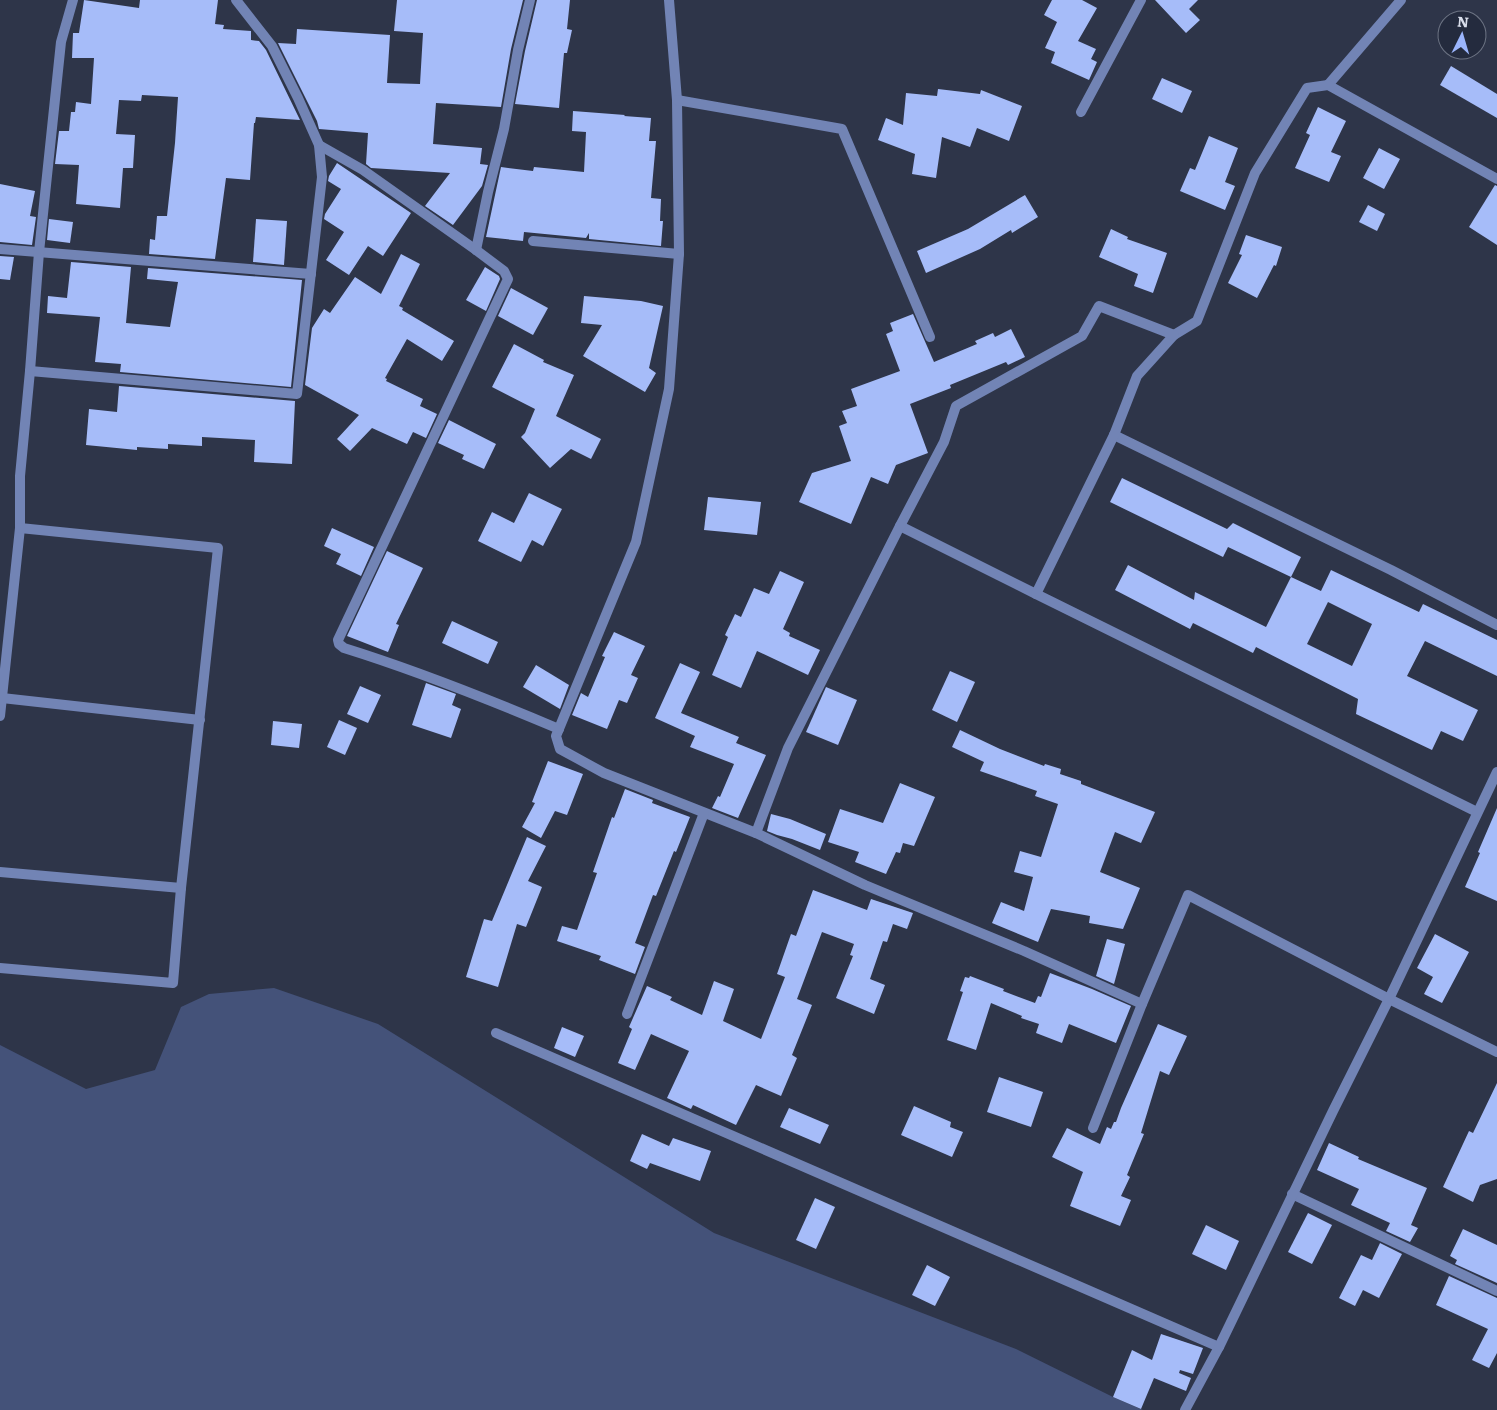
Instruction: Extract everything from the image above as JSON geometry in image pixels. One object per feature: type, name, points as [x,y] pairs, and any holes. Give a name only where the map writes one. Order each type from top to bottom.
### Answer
[{"type":"street","points":[[0,716],[20,528],[20,476],[39,252],[61,42],[73,0]]},
{"type":"street","points":[[30,371],[297,394],[322,177],[320,145],[272,46],[236,0]]},
{"type":"street","points":[[476,250],[504,129],[518,50],[530,0]]},
{"type":"street","points":[[669,0],[677,100],[679,254],[670,389],[636,542],[556,736],[560,750],[604,773],[756,833],[865,885],[1142,1004]]},
{"type":"street","points":[[1081,112],[1141,0]]},
{"type":"street","points":[[1328,85],[1401,0]]},
{"type":"street","points":[[1036,594],[1114,435],[1137,376],[1174,335],[1197,321],[1256,173],[1307,88],[1328,85],[1497,179]]},
{"type":"street","points":[[677,100],[842,129],[930,337]]},
{"type":"street","points":[[320,145],[363,170],[476,250],[504,271],[508,279],[338,640],[339,644],[344,648],[470,691],[559,729]]},
{"type":"street","points":[[533,241],[679,254]]},
{"type":"street","points":[[0,249],[311,274]]},
{"type":"street","points":[[756,833],[788,748],[944,442],[956,406],[1082,336],[1099,306],[1174,335]]},
{"type":"street","points":[[1114,435],[1391,570],[1497,625]]},
{"type":"street","points":[[900,526],[1477,812]]},
{"type":"street","points":[[0,968],[173,983],[181,888],[218,548],[20,528]]},
{"type":"street","points":[[2,698],[200,720]]},
{"type":"street","points":[[1185,1410],[1219,1347],[1292,1194],[1389,999],[1497,772]]},
{"type":"street","points":[[627,1014],[704,813]]},
{"type":"street","points":[[0,872],[181,888]]},
{"type":"street","points":[[1093,1128],[1188,895],[1389,999],[1497,1052]]},
{"type":"street","points":[[496,1033],[1219,1347]]},
{"type":"street","points":[[1292,1194],[1497,1291]]},
{"type":"shaded area","points":[[274,988],[378,1024],[714,1233],[1016,1349],[1143,1410],[0,1410],[0,1045],[86,1089],[155,1070],[181,1007],[209,994]]},
{"type":"building","points":[[84,0],[139,8],[140,0],[218,0],[215,24],[224,25],[223,29],[251,31],[251,40],[259,41],[266,50],[300,120],[256,117],[250,180],[226,178],[215,259],[149,254],[150,239],[155,240],[157,216],[167,216],[178,97],[142,95],[141,101],[119,100],[116,134],[135,135],[133,168],[123,168],[120,208],[76,204],[79,165],[55,164],[59,131],[69,131],[71,112],[75,112],[76,102],[91,104],[94,58],[72,58],[73,33],[79,33]]},
{"type":"building","points":[[397,0],[523,0],[511,49],[501,107],[436,103],[433,144],[482,148],[480,164],[488,165],[482,186],[453,225],[425,206],[450,173],[371,168],[366,164],[368,133],[319,129],[317,121],[278,43],[296,44],[297,29],[390,35],[387,83],[420,84],[423,33],[394,31]]},
{"type":"building","points":[[537,0],[570,0],[567,29],[572,30],[567,53],[564,53],[559,108],[515,104]]},
{"type":"building","points":[[1052,0],[1082,0],[1097,8],[1078,41],[1096,49],[1091,59],[1097,62],[1089,80],[1051,63],[1055,52],[1045,48],[1057,22],[1044,15]]},
{"type":"building","points":[[1155,0],[1198,0],[1189,9],[1200,20],[1186,33]]},
{"type":"building","points":[[1451,66],[1497,94],[1497,118],[1440,85]]},
{"type":"building","points":[[1162,78],[1192,91],[1182,113],[1152,99]]},
{"type":"building","points":[[938,89],[980,94],[981,90],[1022,106],[1009,141],[977,128],[970,147],[942,137],[936,178],[912,174],[915,154],[878,140],[886,118],[903,125],[906,93],[937,96]]},
{"type":"building","points":[[1318,107],[1346,121],[1331,152],[1341,156],[1329,182],[1295,168],[1310,135],[1306,133]]},
{"type":"building","points":[[573,111],[651,118],[649,141],[656,141],[651,198],[661,199],[660,221],[663,221],[661,246],[589,239],[589,233],[586,238],[524,232],[523,241],[486,237],[501,167],[533,171],[534,167],[584,172],[586,132],[572,131]]},
{"type":"building","points":[[1209,136],[1238,148],[1225,182],[1235,186],[1225,210],[1180,191],[1190,168],[1195,170]]},
{"type":"building","points":[[1379,148],[1400,159],[1384,189],[1363,178]]},
{"type":"building","points":[[337,163],[411,213],[383,256],[368,246],[349,275],[326,260],[344,232],[324,219],[325,214],[341,189],[328,181]]},
{"type":"building","points":[[0,184],[35,191],[30,216],[36,217],[32,245],[0,242]]},
{"type":"building","points":[[1495,185],[1497,186],[1497,245],[1469,227]]},
{"type":"building","points":[[1025,195],[1038,217],[1012,233],[1011,230],[980,249],[926,273],[917,251],[968,229]]},
{"type":"building","points":[[1368,205],[1385,214],[1377,231],[1359,222]]},
{"type":"building","points":[[49,219],[73,222],[70,243],[47,240]]},
{"type":"building","points":[[256,219],[287,221],[284,265],[253,262]]},
{"type":"building","points":[[1111,229],[1128,237],[1127,239],[1167,253],[1153,293],[1134,286],[1138,274],[1099,257]]},
{"type":"building","points":[[1246,235],[1282,247],[1276,266],[1274,265],[1257,298],[1228,283],[1242,255],[1239,254]]},
{"type":"building","points":[[401,254],[420,264],[399,306],[403,308],[402,310],[454,341],[442,361],[407,339],[385,378],[387,379],[386,381],[423,399],[420,406],[437,414],[426,438],[413,432],[407,444],[372,428],[350,451],[337,439],[359,415],[305,385],[312,328],[324,309],[330,313],[355,277],[381,294]]},
{"type":"building","points":[[0,256],[14,257],[10,280],[0,279]]},
{"type":"building","points":[[71,262],[131,267],[126,323],[170,327],[178,282],[147,279],[148,268],[302,280],[291,387],[120,372],[121,364],[95,362],[100,317],[47,313],[48,296],[67,298]]},
{"type":"building","points":[[485,267],[499,276],[500,279],[486,311],[466,300]]},
{"type":"building","points":[[511,288],[548,308],[533,335],[498,316]]},
{"type":"building","points":[[584,296],[641,301],[663,306],[649,368],[656,373],[645,392],[583,356],[602,325],[581,323]]},
{"type":"building","points":[[913,314],[934,362],[977,344],[975,341],[993,333],[995,337],[1011,329],[1025,357],[1008,365],[1006,362],[950,385],[951,388],[910,404],[928,453],[896,465],[888,484],[871,477],[851,524],[799,502],[812,473],[851,461],[839,426],[847,423],[842,411],[857,406],[851,389],[900,371],[886,334],[893,331],[890,323]]},
{"type":"building","points":[[514,344],[544,360],[543,362],[574,375],[556,416],[601,439],[591,459],[571,449],[550,468],[521,437],[525,433],[535,409],[492,387]]},
{"type":"building","points":[[119,386],[295,401],[292,464],[254,462],[255,440],[202,437],[202,446],[168,444],[168,449],[137,447],[137,450],[86,445],[89,409],[117,412]]},
{"type":"building","points":[[449,420],[496,444],[484,469],[462,459],[464,455],[438,443]]},
{"type":"building","points":[[1122,478],[1227,529],[1233,523],[1301,557],[1291,577],[1228,547],[1223,557],[1110,502]]},
{"type":"building","points":[[529,493],[562,509],[543,546],[532,540],[521,562],[478,541],[492,512],[514,523]]},
{"type":"building","points":[[708,497],[761,502],[757,535],[704,530]]},
{"type":"building","points":[[332,528],[374,547],[361,576],[336,564],[341,554],[324,546]]},
{"type":"building","points":[[387,551],[423,568],[396,624],[399,625],[388,652],[347,636]]},
{"type":"building","points":[[1128,565],[1194,600],[1195,592],[1266,627],[1291,577],[1321,591],[1331,570],[1419,612],[1423,604],[1497,640],[1497,676],[1425,641],[1407,676],[1478,710],[1463,741],[1441,731],[1432,750],[1356,714],[1358,699],[1256,647],[1253,653],[1193,623],[1190,629],[1115,590]],"holes":[[[1328,602],[1372,624],[1352,666],[1307,644]]]},
{"type":"building","points":[[780,571],[804,582],[783,629],[790,633],[789,636],[820,650],[808,675],[757,651],[741,688],[712,675],[728,637],[725,635],[735,614],[741,617],[754,588],[769,594]]},
{"type":"building","points":[[452,621],[498,642],[488,664],[442,643]]},
{"type":"building","points":[[614,632],[645,646],[631,675],[638,678],[627,703],[619,700],[607,729],[572,715],[581,693],[588,697],[605,657],[602,656]]},
{"type":"building","points":[[680,663],[700,672],[681,713],[739,737],[736,743],[766,755],[738,818],[712,808],[718,796],[720,797],[734,764],[690,747],[695,736],[655,718]]},
{"type":"building","points":[[536,665],[569,685],[560,709],[523,687]]},
{"type":"building","points":[[950,671],[975,682],[957,722],[932,710]]},
{"type":"building","points":[[426,683],[456,694],[452,705],[461,709],[451,738],[412,725]]},
{"type":"building","points":[[360,686],[381,695],[368,723],[347,714]]},
{"type":"building","points":[[826,687],[857,700],[838,745],[806,732]]},
{"type":"building","points":[[339,720],[357,728],[345,755],[327,747]]},
{"type":"building","points":[[273,721],[302,724],[299,748],[271,745]]},
{"type":"building","points":[[960,730],[1000,749],[1044,766],[1045,764],[1061,769],[1060,774],[1081,781],[1081,784],[1155,812],[1141,843],[1115,832],[1100,872],[1140,888],[1123,929],[1089,923],[1090,916],[1051,909],[1038,942],[992,923],[1001,902],[1024,911],[1033,877],[1014,872],[1020,851],[1041,857],[1058,804],[1035,796],[1037,791],[980,771],[984,762],[952,747]]},
{"type":"building","points":[[548,761],[583,774],[567,815],[555,811],[541,838],[522,827],[535,803],[532,802]]},
{"type":"building","points":[[900,783],[935,797],[914,846],[903,843],[900,853],[896,852],[886,874],[855,862],[859,852],[828,842],[840,809],[883,823]]},
{"type":"building","points":[[625,789],[653,800],[652,803],[690,817],[656,896],[653,895],[635,943],[645,947],[635,974],[599,960],[601,956],[557,941],[562,926],[577,930],[597,873],[593,872],[612,817],[614,818]]},
{"type":"building","points":[[1497,808],[1497,901],[1465,887]]},
{"type":"building","points":[[771,814],[790,819],[826,834],[820,850],[767,831]]},
{"type":"building","points":[[527,837],[546,846],[528,881],[542,887],[526,927],[517,924],[498,987],[466,977],[484,919],[492,921]]},
{"type":"building","points":[[813,890],[867,910],[871,899],[913,913],[907,929],[893,924],[887,942],[883,941],[870,979],[885,985],[874,1014],[836,998],[853,956],[850,955],[854,944],[822,932],[797,999],[812,1005],[792,1055],[797,1058],[781,1096],[756,1085],[736,1125],[693,1105],[691,1109],[667,1098],[689,1051],[651,1034],[635,1070],[618,1063],[632,1029],[629,1027],[647,986],[672,997],[670,1000],[702,1015],[714,981],[734,989],[723,1021],[761,1039],[785,977],[777,974],[791,934],[796,936]]},
{"type":"building","points":[[1435,934],[1469,952],[1442,1003],[1424,994],[1433,977],[1417,968]]},
{"type":"building","points":[[1107,939],[1125,944],[1114,984],[1096,976]]},
{"type":"building","points":[[1050,973],[1131,1006],[1116,1043],[1069,1024],[1062,1043],[1036,1033],[1039,1024],[1021,1018],[1022,1016],[991,1003],[976,1050],[947,1040],[963,992],[960,991],[965,977],[969,978],[970,976],[1035,1003],[1038,996],[1041,997]]},
{"type":"building","points":[[1158,1024],[1187,1036],[1169,1075],[1160,1071],[1141,1133],[1144,1134],[1127,1175],[1130,1177],[1121,1196],[1131,1200],[1120,1226],[1070,1206],[1083,1172],[1052,1157],[1067,1128],[1100,1144],[1107,1127],[1111,1129],[1114,1122],[1116,1122]]},
{"type":"building","points":[[562,1027],[584,1036],[575,1057],[554,1048]]},
{"type":"building","points":[[999,1077],[1043,1092],[1031,1127],[987,1112]]},
{"type":"building","points":[[1497,1083],[1497,1179],[1480,1185],[1473,1202],[1443,1187],[1469,1131],[1473,1133]]},
{"type":"building","points":[[914,1106],[951,1122],[950,1127],[963,1132],[952,1157],[901,1135]]},
{"type":"building","points":[[789,1108],[829,1125],[820,1144],[780,1127]]},
{"type":"building","points":[[642,1134],[669,1146],[673,1138],[711,1151],[700,1181],[650,1163],[647,1169],[630,1161]]},
{"type":"building","points":[[1329,1143],[1359,1157],[1358,1159],[1427,1188],[1411,1225],[1418,1228],[1410,1242],[1386,1231],[1390,1223],[1351,1205],[1359,1189],[1317,1170]]},
{"type":"building","points":[[815,1198],[835,1207],[816,1249],[796,1240]]},
{"type":"building","points":[[1308,1213],[1332,1225],[1312,1264],[1288,1252]]},
{"type":"building","points":[[1206,1225],[1239,1241],[1226,1270],[1192,1254]]},
{"type":"building","points":[[1463,1229],[1497,1245],[1497,1283],[1455,1264],[1457,1260],[1450,1256]]},
{"type":"building","points":[[1380,1243],[1402,1254],[1379,1298],[1363,1290],[1355,1306],[1339,1298],[1361,1255],[1372,1260]]},
{"type":"building","points":[[927,1265],[950,1277],[935,1306],[912,1295]]},
{"type":"building","points":[[1449,1276],[1497,1298],[1497,1353],[1489,1368],[1472,1360],[1488,1329],[1436,1305]]},
{"type":"building","points":[[1161,1334],[1203,1348],[1193,1374],[1180,1370],[1179,1373],[1191,1378],[1186,1391],[1154,1378],[1141,1409],[1113,1397],[1132,1350],[1152,1360]]}]
